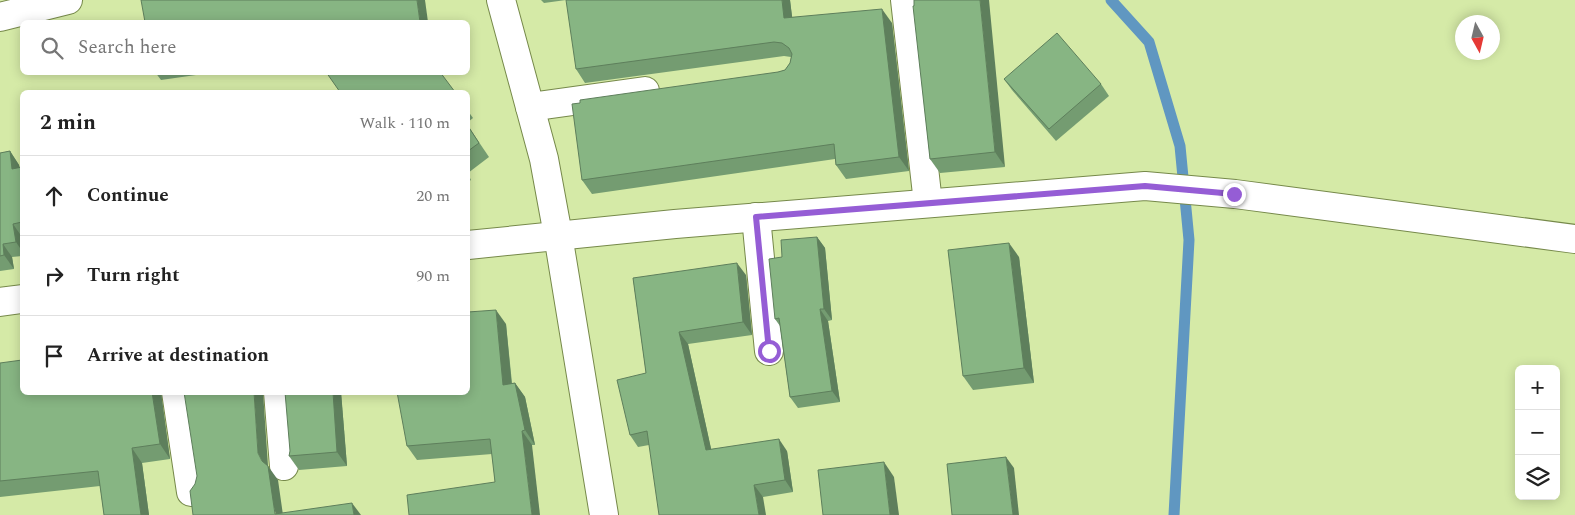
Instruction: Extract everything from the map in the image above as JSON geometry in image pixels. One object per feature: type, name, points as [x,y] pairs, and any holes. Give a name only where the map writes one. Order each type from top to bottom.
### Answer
[{"type":"street","points":[[0,17],[68,0]]},
{"type":"street","points":[[501,0],[544,159],[604,515]]},
{"type":"street","points":[[905,0],[928,203]]},
{"type":"street","points":[[530,107],[668,88]]},
{"type":"street","points":[[470,245],[756,217],[1145,186],[1234,194],[1575,239]]},
{"type":"street","points":[[756,217],[769,351]]},
{"type":"street","points":[[0,302],[20,299]]},
{"type":"street","points":[[176,395],[191,492]]},
{"type":"street","points":[[278,395],[284,466]]},
{"type":"building","points":[[141,0],[417,0],[420,20],[145,20]]},
{"type":"building","points":[[566,0],[782,0],[784,18],[882,9],[899,157],[836,165],[834,144],[582,180],[572,104],[580,103],[580,100],[778,72],[785,70],[790,63],[792,54],[789,48],[782,43],[774,42],[576,69]]},
{"type":"building","points":[[914,0],[980,0],[995,152],[930,159],[913,6]]},
{"type":"building","points":[[1057,33],[1101,84],[1049,129],[1004,79]]},
{"type":"building","points":[[328,75],[442,75],[454,90],[339,90]]},
{"type":"building","points":[[470,129],[479,143],[470,150]]},
{"type":"building","points":[[10,151],[12,169],[20,167],[20,222],[13,224],[16,242],[3,244],[4,255],[0,256],[0,153]]},
{"type":"building","points":[[817,237],[824,309],[820,309],[832,391],[790,397],[779,318],[775,319],[769,259],[782,257],[781,240]]},
{"type":"building","points":[[1009,243],[1024,368],[963,376],[948,250]]},
{"type":"building","points":[[737,263],[743,322],[679,332],[706,450],[779,439],[785,480],[754,485],[759,515],[659,515],[647,431],[630,435],[617,380],[646,373],[633,278]]},
{"type":"building","points":[[496,310],[503,385],[515,383],[525,430],[522,431],[532,515],[409,515],[407,495],[495,482],[490,439],[407,446],[398,395],[470,395],[470,312]]},
{"type":"building","points":[[20,360],[20,395],[152,395],[160,444],[132,448],[141,515],[104,515],[98,471],[0,481],[0,363]]},
{"type":"building","points":[[184,395],[254,395],[258,453],[262,461],[268,466],[275,514],[352,503],[354,515],[193,515],[190,491],[195,484],[197,476]]},
{"type":"building","points":[[285,395],[333,395],[337,452],[289,456]]},
{"type":"building","points":[[1006,457],[1013,515],[952,515],[947,464]]},
{"type":"building","points":[[884,462],[890,515],[823,515],[818,470]]},
{"type":"waterway","points":[[1111,0],[1149,42],[1180,146],[1189,240],[1174,515]]},
{"type":"route","points":[[769,351],[756,217],[1145,186],[1234,194]]}]
